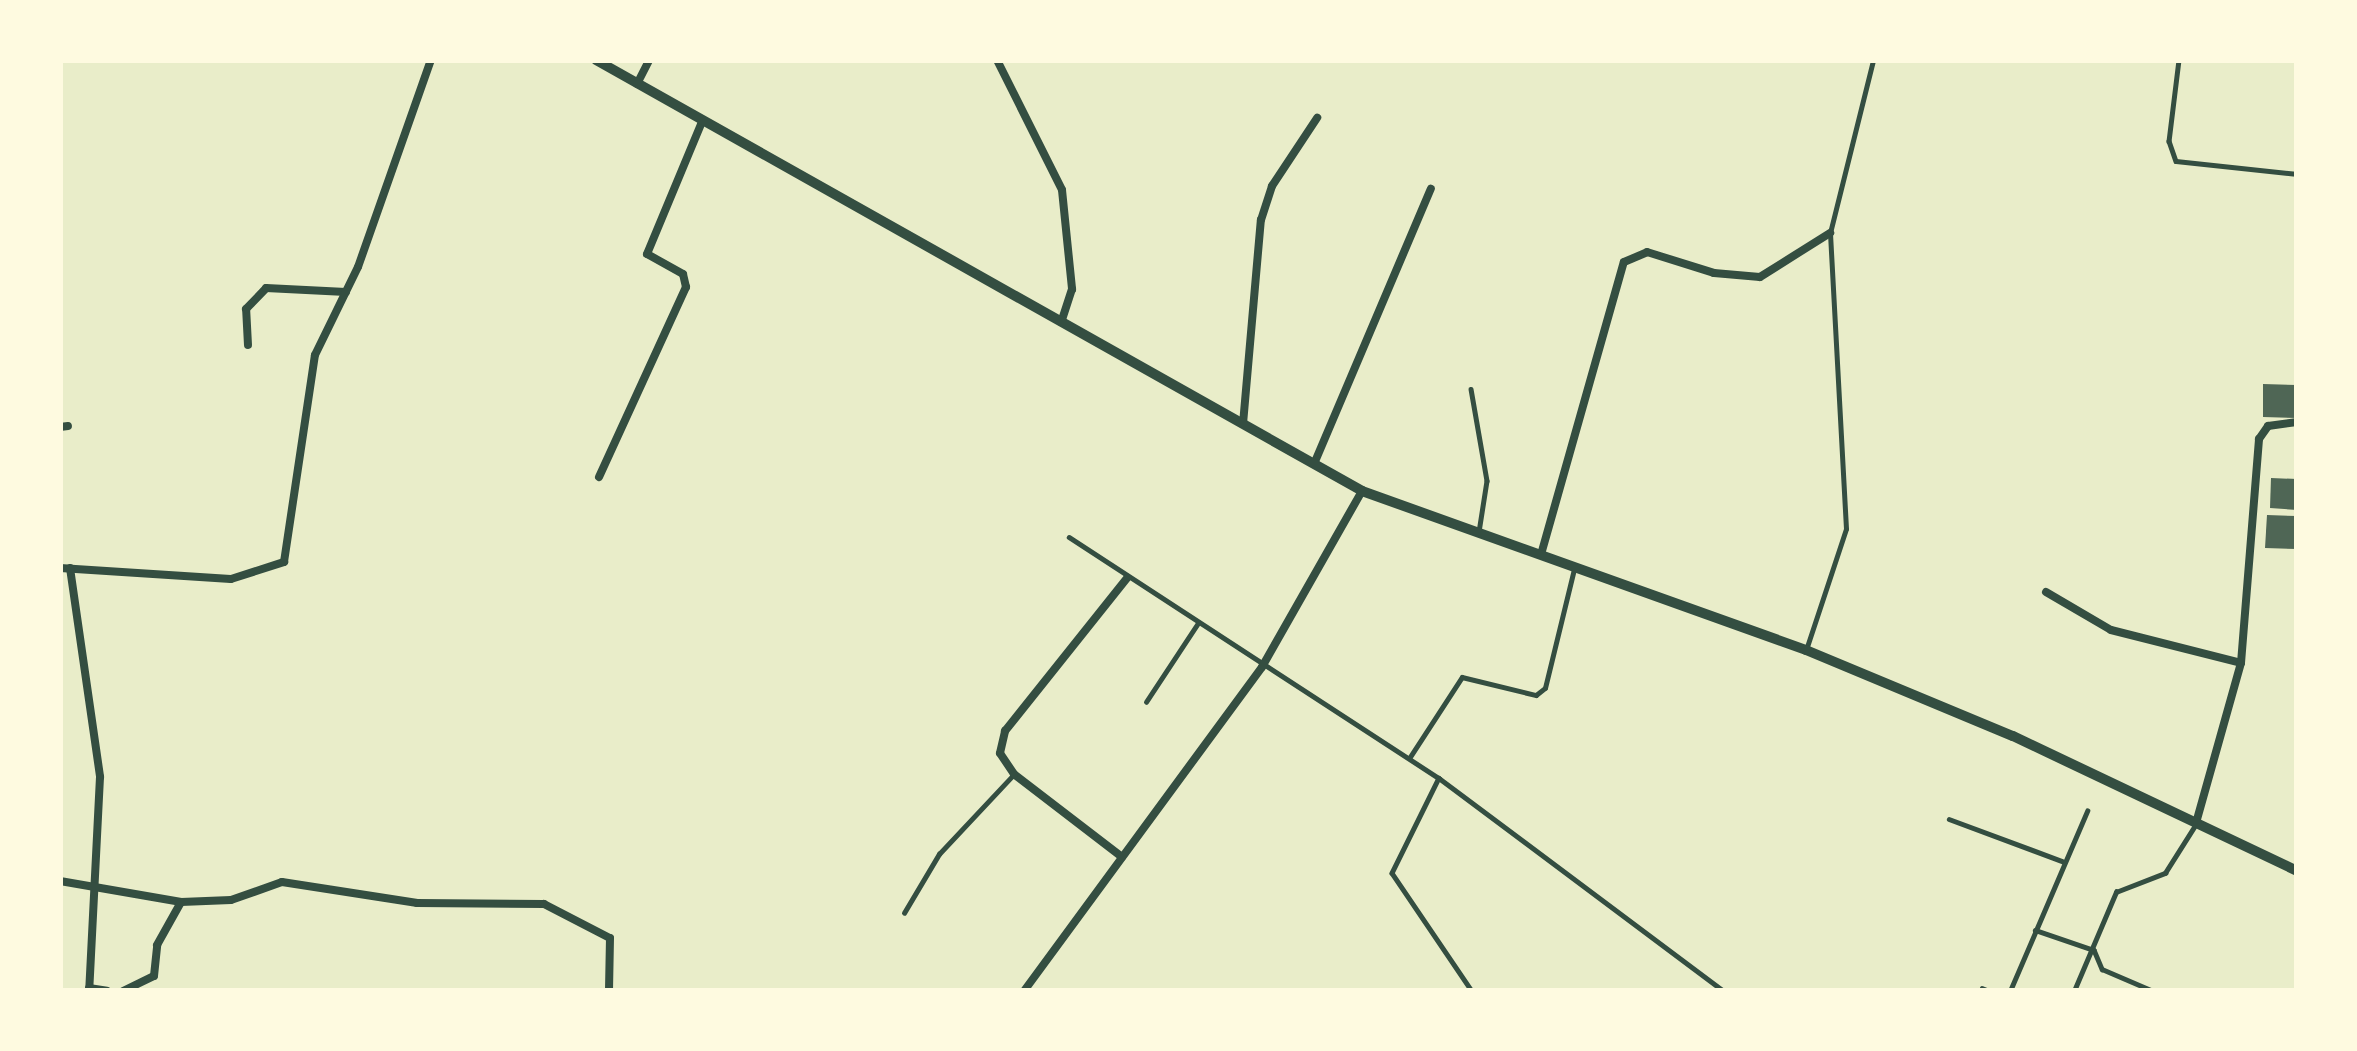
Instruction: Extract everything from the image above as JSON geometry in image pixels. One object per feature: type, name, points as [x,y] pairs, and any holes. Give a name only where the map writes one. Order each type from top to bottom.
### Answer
[{"type":"main road","points":[[596,60],[700,124],[1362,491],[1542,551],[1806,650],[2013,736],[2297,872]]},
{"type":"street","points":[[107,991],[89,989],[90,888],[100,777],[65,568],[231,579],[277,570],[286,554],[309,377],[346,292],[431,60]]},
{"type":"street","points":[[636,86],[649,60]]},
{"type":"street","points":[[997,60],[1062,190],[1072,289],[1061,322]]},
{"type":"street","points":[[1243,426],[1261,220],[1272,186],[1317,118]]},
{"type":"street","points":[[599,477],[686,287],[683,274],[646,254],[700,124]]},
{"type":"street","points":[[1313,466],[1431,189]]},
{"type":"street","points":[[1542,551],[1624,262],[1647,252],[1714,273],[1760,277],[1830,232]]},
{"type":"street","points":[[248,345],[246,309],[266,288],[346,292]]},
{"type":"street","points":[[2196,824],[2241,663],[2259,439],[2267,426],[2297,422]]},
{"type":"street","points":[[1024,991],[1262,667],[1362,491]]},
{"type":"street","points":[[1122,857],[1014,773],[1000,753],[1005,731],[1127,578]]},
{"type":"street","points":[[2046,592],[2111,630],[2241,663]]},
{"type":"street","points":[[60,881],[181,902],[231,900],[281,882],[417,903],[544,904],[610,938],[609,991]]},
{"type":"street","points":[[123,991],[154,976],[157,945],[181,902]]},
{"type":"lane","points":[[1806,650],[1846,530],[1830,232],[1873,60]]},
{"type":"lane","points":[[2179,60],[2169,141],[2176,160],[2297,174]]},
{"type":"lane","points":[[1471,389],[1487,481],[1479,532]]},
{"type":"lane","points":[[1069,537],[1439,778],[1724,991]]},
{"type":"lane","points":[[1409,758],[1462,677],[1536,695],[1546,688],[1576,564]]},
{"type":"lane","points":[[1146,702],[1198,622]]},
{"type":"lane","points":[[904,913],[939,854],[1014,773]]},
{"type":"lane","points":[[1439,778],[1391,860],[1392,873],[1472,991]]},
{"type":"lane","points":[[2010,991],[2087,811]]},
{"type":"lane","points":[[1949,819],[2062,861]]},
{"type":"lane","points":[[2074,991],[2116,892],[2165,874],[2196,824]]},
{"type":"lane","points":[[2035,930],[2094,950],[2102,969],[2136,989],[2153,991]]},
{"type":"building","points":[[2263,384],[2297,385],[2297,418],[2263,417]]},
{"type":"building","points":[[2271,478],[2297,479],[2297,510],[2270,508]]},
{"type":"building","points":[[2267,515],[2297,516],[2297,549],[2265,548]]}]
